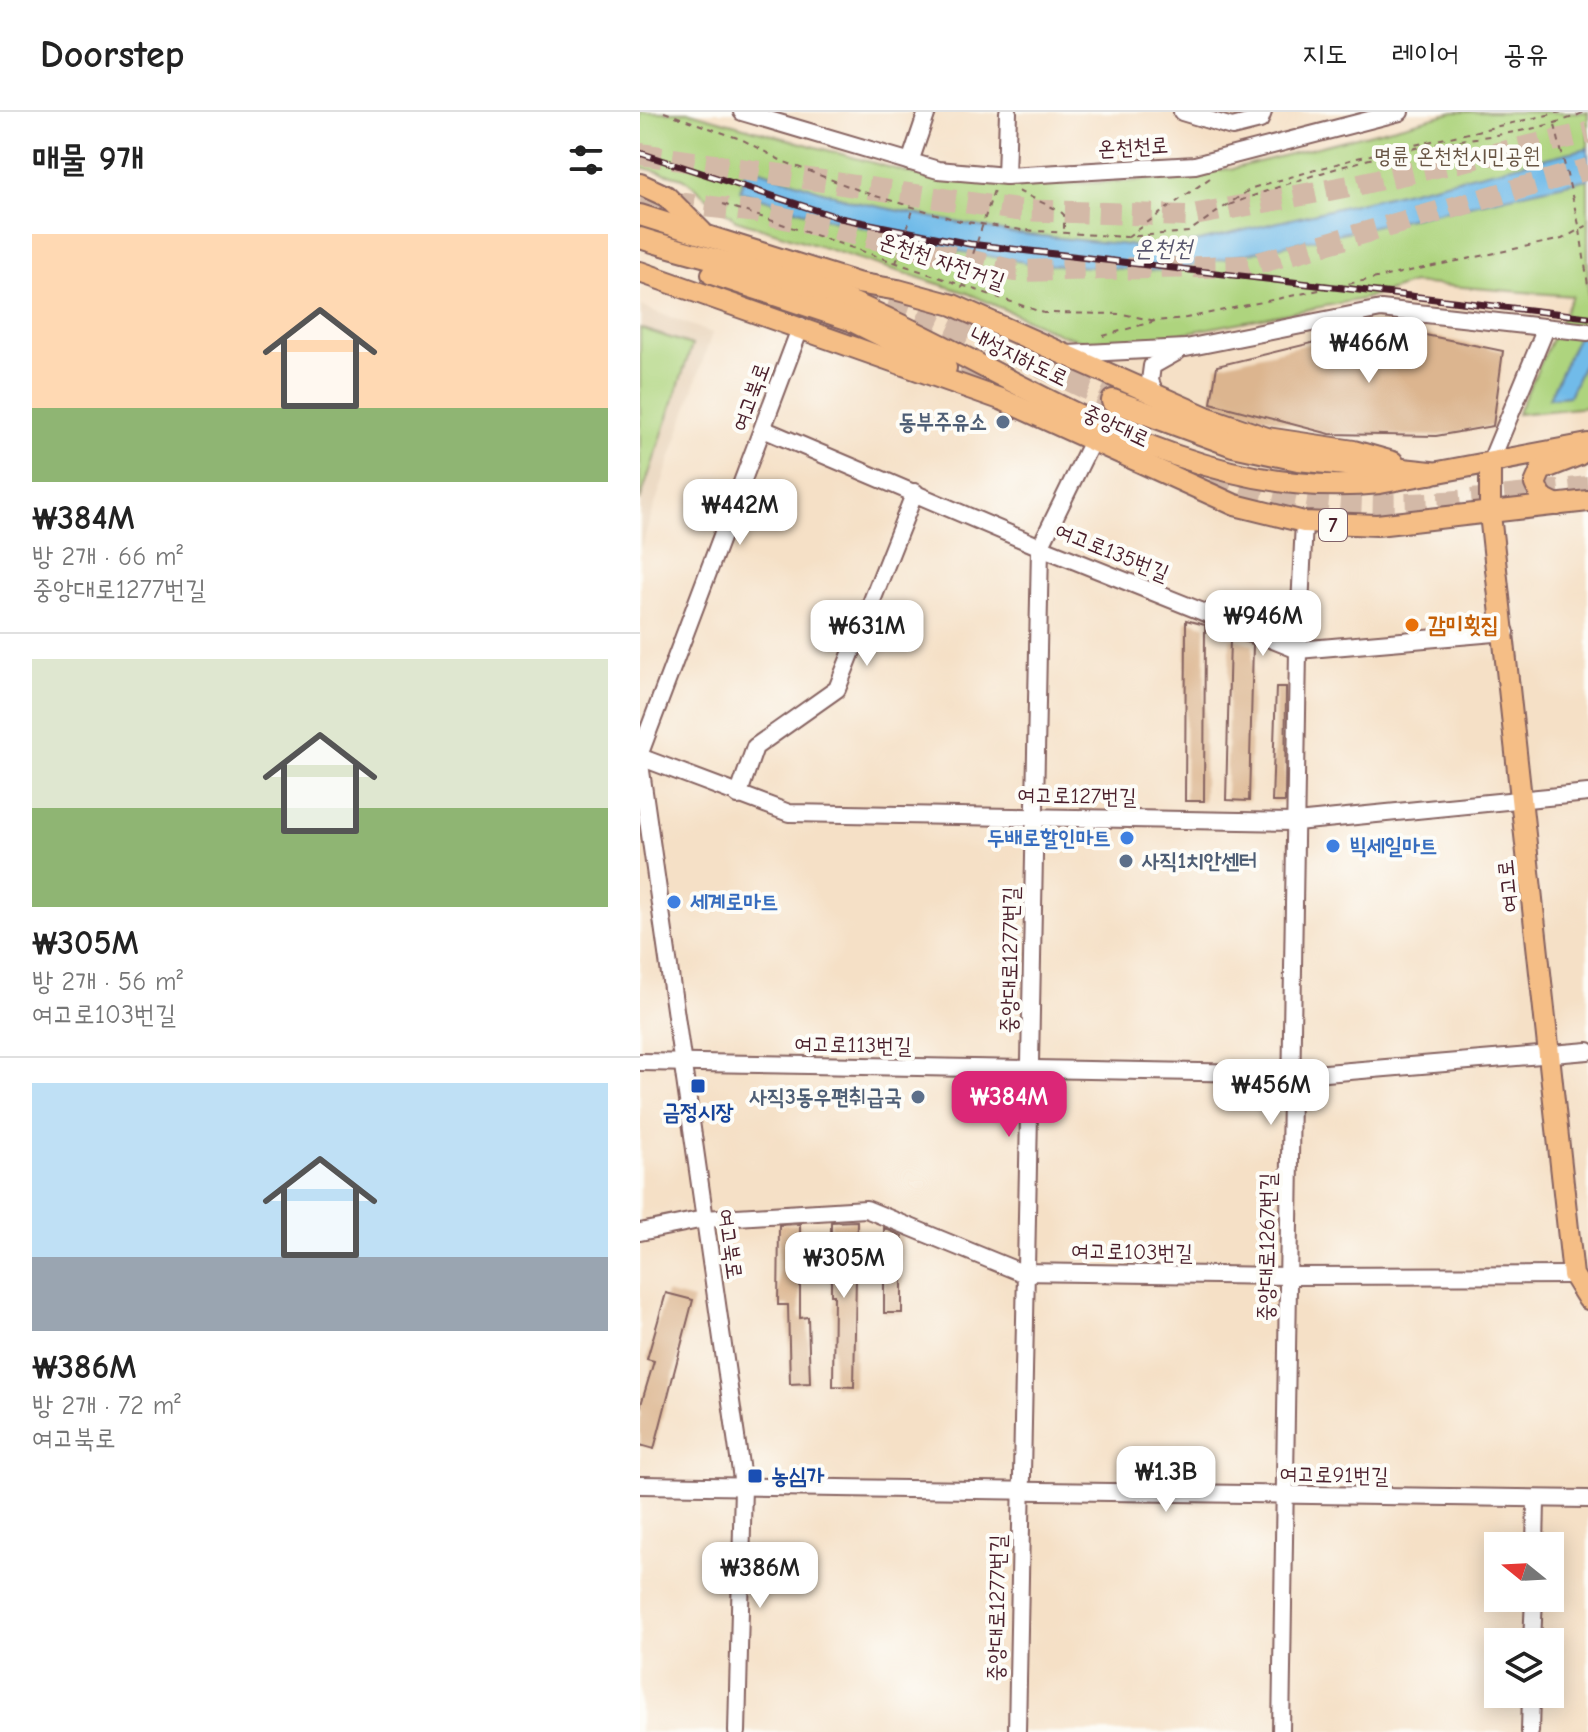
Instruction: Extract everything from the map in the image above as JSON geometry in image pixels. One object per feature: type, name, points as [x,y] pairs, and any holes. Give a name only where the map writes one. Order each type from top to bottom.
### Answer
[{"type":"highway","points":[[1113,401],[1233,445],[1298,459],[1431,473]]},
{"type":"main road","points":[[640,184],[666,196],[704,235]]},
{"type":"main road","name":"중앙대로","points":[[640,215],[857,283],[953,305],[1156,395],[1267,438],[1354,451],[1431,473],[1588,446]]},
{"type":"main road","name":"내성지하도로","points":[[640,238],[849,301],[1100,423],[1214,467],[1293,484],[1347,486],[1431,473]]},
{"type":"main road","name":"내성지하도로","points":[[640,251],[850,320],[1003,400]]},
{"type":"main road","name":"중앙대로","points":[[640,272],[801,326],[1003,400],[1235,505],[1304,522],[1377,525],[1588,501]]},
{"type":"main road","points":[[1557,505],[1541,497],[1535,484],[1541,470],[1575,458],[1588,446]]},
{"type":"main road","name":"여고로","points":[[1490,463],[1490,514],[1506,632],[1573,1275],[1588,1299]]},
{"type":"street","name":"온천천로","points":[[742,112],[938,170],[1000,181],[1195,165],[1343,119],[1400,112]]},
{"type":"street","points":[[910,162],[927,112]]},
{"type":"street","points":[[1182,112],[1232,127],[1260,120],[1263,112]]},
{"type":"street","points":[[1000,181],[1010,113]]},
{"type":"street","points":[[1062,354],[1186,348],[1381,309],[1588,332]]},
{"type":"street","name":"여고북로","points":[[640,755],[801,326]]},
{"type":"street","points":[[1490,463],[1546,328]]},
{"type":"street","points":[[1156,395],[1150,381],[1152,366],[1163,357],[1186,348]]},
{"type":"street","name":"여고로135번길","points":[[763,429],[1040,547],[1298,650],[1506,632]]},
{"type":"street","name":"중앙대로1277번길","points":[[1017,1732],[1040,547],[1092,441]]},
{"type":"street","points":[[738,796],[755,747],[837,689],[915,492]]},
{"type":"street","name":"중앙대로1267번길","points":[[1281,1732],[1298,650],[1304,522]]},
{"type":"street","name":"여고로127번길","points":[[640,755],[738,796],[789,813],[1296,822],[1588,793]]},
{"type":"street","name":"여고북로","points":[[640,764],[743,1486],[737,1732]]},
{"type":"street","name":"여고로113번길","points":[[640,1062],[1292,1074],[1588,1051]]},
{"type":"street","name":"여고로103번길","points":[[640,1232],[704,1219],[866,1209],[1026,1272],[1288,1276],[1573,1275]]},
{"type":"street","name":"여고로91번길","points":[[640,1485],[1536,1501],[1588,1499]]},
{"type":"street","points":[[1535,1532],[1536,1501]]},
{"type":"street","points":[[1530,1732],[1531,1708]]},
{"type":"path","points":[[1225,206],[1266,190],[1433,145],[1555,125],[1585,112]]},
{"type":"path","points":[[1553,115],[1580,229],[1588,285]]},
{"type":"path","points":[[1126,237],[1206,183],[1212,176],[1215,161]]},
{"type":"path","points":[[962,288],[1000,181],[1064,215],[1064,233]]},
{"type":"path","name":"온천천 자전거길","points":[[723,204],[1044,313],[1123,314],[1155,321]]},
{"type":"path","points":[[896,263],[914,207]]},
{"type":"path","name":"온천천 자전거길","points":[[1091,340],[1155,321],[1186,318],[1562,239],[1588,225]]},
{"type":"shaded area","points":[[640,306],[712,333],[640,550]]},
{"type":"green space","name":"명륜 온천천시민공원","points":[[640,112],[690,112],[935,180],[1025,185],[1136,181],[1235,168],[1454,112],[1588,112],[1588,407],[1517,414],[1572,296],[1413,283],[1362,299],[1106,348],[1060,334],[967,293],[736,220],[683,178],[640,167]]},
{"type":"green space","points":[[640,328],[692,345],[640,501]]},
{"type":"water","name":"온천천","points":[[1588,148],[1588,179],[1168,271],[1036,264],[958,251],[820,217],[740,191],[746,165],[855,202],[1011,233],[1166,249]]},
{"type":"water","points":[[1588,314],[1588,354],[1569,396],[1549,398]]},
{"type":"building","points":[[1382,326],[1503,351],[1493,426],[1436,436],[1330,434],[1211,403],[1217,366]]},
{"type":"building","points":[[1186,620],[1205,625],[1204,801],[1185,801]]},
{"type":"building","points":[[1230,638],[1253,644],[1249,801],[1226,800]]},
{"type":"building","points":[[1276,687],[1286,687],[1285,802],[1272,802]]},
{"type":"building","points":[[857,1221],[854,1387],[833,1386],[831,1222]]},
{"type":"building","points":[[800,1224],[800,1318],[808,1317],[810,1383],[790,1384],[788,1305],[778,1305],[779,1225]]},
{"type":"building","points":[[884,1228],[902,1236],[902,1313],[884,1313]]},
{"type":"building","points":[[666,1293],[693,1300],[654,1449],[640,1445],[640,1408],[654,1361],[647,1359]]},
{"type":"tunnel","points":[[640,154],[1017,210],[1188,216],[1355,185],[1588,133]]},
{"type":"tunnel","points":[[640,199],[758,212],[1015,271],[1248,266],[1588,169]]},
{"type":"tunnel","points":[[858,289],[916,308],[1113,401]]},
{"type":"tunnel","points":[[731,295],[885,344]]},
{"type":"tunnel","points":[[928,361],[992,387]]},
{"type":"tunnel","points":[[1180,464],[1234,483],[1334,502],[1430,503],[1588,487]]},
{"type":"railway","points":[[640,153],[840,218],[970,244],[1588,317]]},
{"type":"place","name":"동부주유소","points":[[1003,422]]},
{"type":"place","name":"감미횟집","points":[[1412,625]]},
{"type":"place","name":"두배로할인마트","points":[[1127,838]]},
{"type":"place","name":"빅세일마트","points":[[1333,846]]},
{"type":"place","name":"사직1치안센터","points":[[1126,861]]},
{"type":"place","name":"세계로마트","points":[[674,902]]},
{"type":"place","name":"금정시장","points":[[698,1086]]},
{"type":"place","name":"사직3동우편취급국","points":[[918,1097]]},
{"type":"place","name":"농심가","points":[[755,1476]]}]
